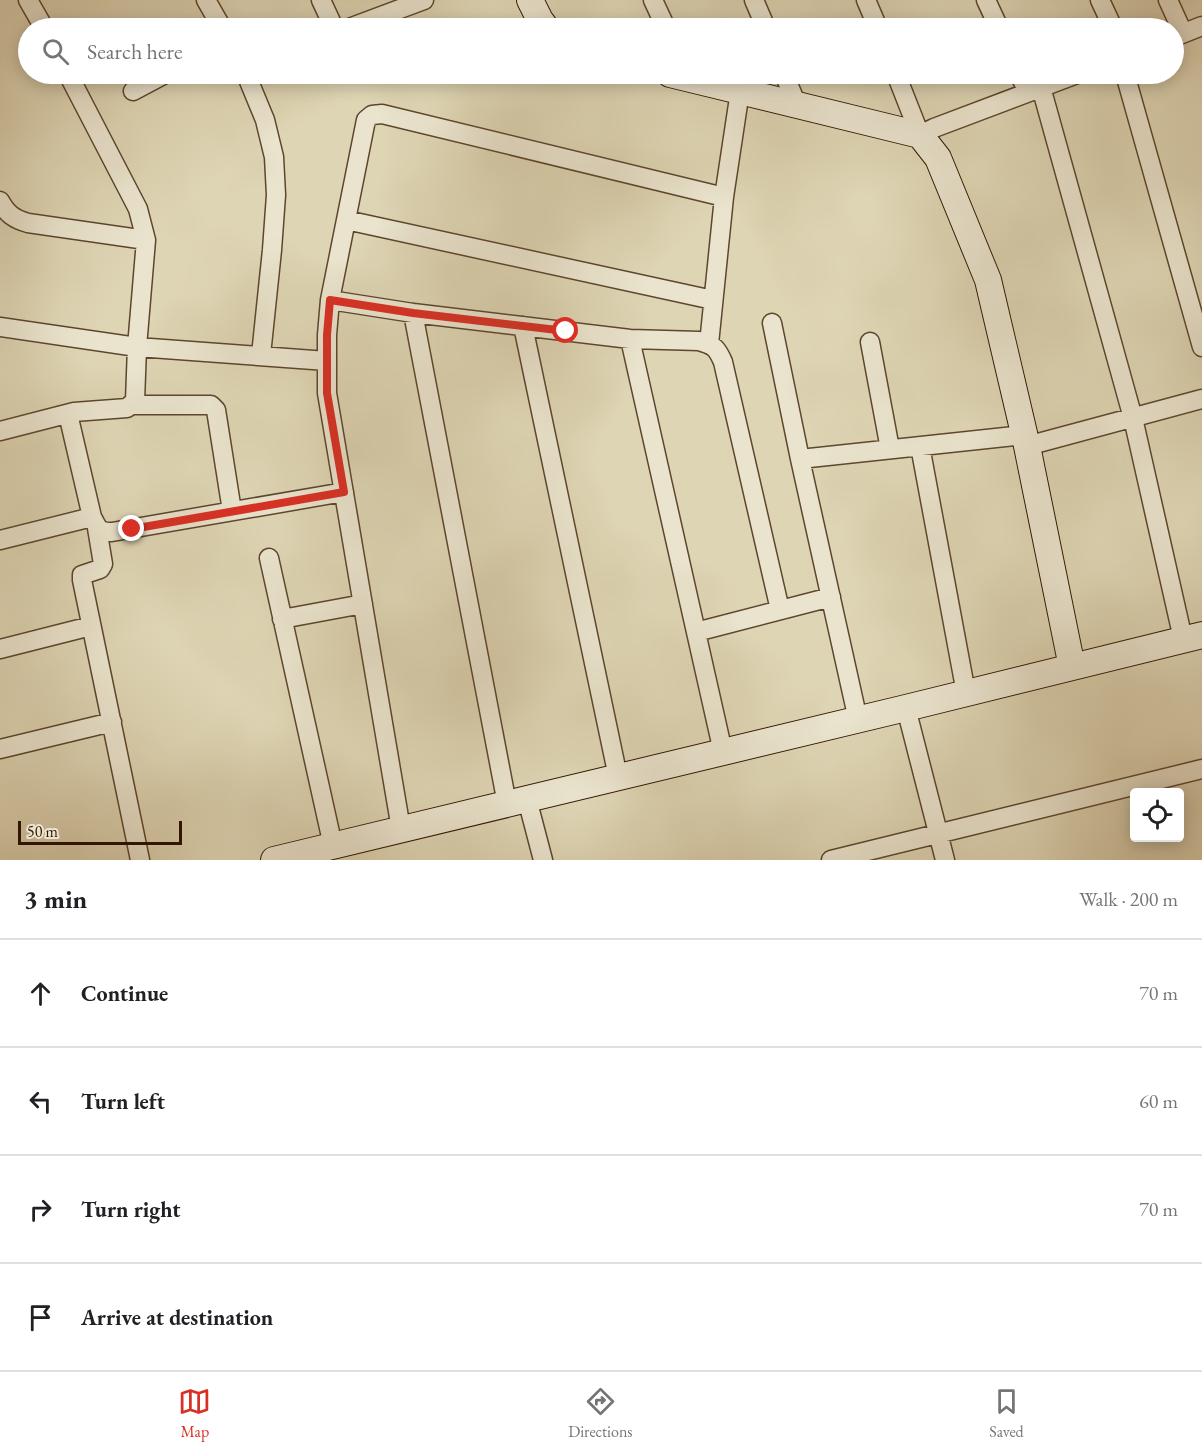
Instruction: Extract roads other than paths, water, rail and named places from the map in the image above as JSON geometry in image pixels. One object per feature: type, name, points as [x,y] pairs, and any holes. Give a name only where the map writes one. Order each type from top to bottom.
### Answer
[{"type":"street","points":[[28,0],[38,18]]},
{"type":"street","points":[[206,0],[216,18]]},
{"type":"street","points":[[321,0],[329,18]]},
{"type":"street","points":[[376,18],[424,0]]},
{"type":"street","points":[[530,0],[539,18]]},
{"type":"street","points":[[653,0],[661,18]]},
{"type":"street","points":[[754,0],[762,18]]},
{"type":"street","points":[[866,0],[874,18]]},
{"type":"street","points":[[986,0],[994,18]]},
{"type":"street","points":[[1100,0],[1108,18]]},
{"type":"street","points":[[1168,0],[1181,18]]},
{"type":"street","points":[[0,431],[68,414],[128,408],[135,401],[146,240],[144,229],[138,209],[73,84]]},
{"type":"street","points":[[133,91],[146,84]]},
{"type":"street","points":[[250,84],[264,120],[274,157],[276,176],[272,250],[261,355]]},
{"type":"street","points":[[715,84],[920,135],[1048,84]]},
{"type":"street","points":[[788,84],[797,105]]},
{"type":"street","points":[[900,84],[920,135],[938,158],[988,280],[1026,441],[1072,667]]},
{"type":"street","points":[[274,860],[317,853],[401,829],[1193,637],[1133,418],[1034,89],[1029,84]]},
{"type":"street","points":[[1128,84],[1202,347]]},
{"type":"street","points":[[709,344],[724,197],[740,91]]},
{"type":"street","points":[[401,829],[327,393],[327,335],[330,300],[366,120],[372,115],[382,114],[724,197]]},
{"type":"street","points":[[0,201],[6,212],[15,219],[28,223],[146,240]]},
{"type":"street","points":[[346,220],[713,300]]},
{"type":"street","points":[[330,300],[413,313],[630,339],[699,341],[718,350],[723,362],[780,610]]},
{"type":"street","points":[[413,313],[517,801],[543,860]]},
{"type":"street","points":[[771,323],[858,720]]},
{"type":"street","points":[[523,326],[618,777]]},
{"type":"street","points":[[0,327],[137,347],[327,361]]},
{"type":"street","points":[[630,339],[723,752]]},
{"type":"street","points":[[870,342],[890,449]]},
{"type":"street","points":[[800,459],[920,446],[1026,441],[1133,418],[1202,399]]},
{"type":"street","points":[[132,405],[210,405],[214,407],[232,512]]},
{"type":"street","points":[[68,414],[103,564],[100,569],[82,575],[82,580],[140,860]]},
{"type":"street","points":[[920,446],[966,693]]},
{"type":"street","points":[[95,522],[104,532],[112,532],[344,492]]},
{"type":"street","points":[[0,540],[95,522]]},
{"type":"street","points":[[269,558],[282,619],[317,853]]},
{"type":"street","points":[[696,632],[831,597]]},
{"type":"street","points":[[282,619],[363,604]]},
{"type":"street","points":[[0,649],[91,626]]},
{"type":"street","points":[[906,708],[945,860]]},
{"type":"street","points":[[0,749],[112,722]]},
{"type":"street","points":[[831,860],[1202,769]]}]
